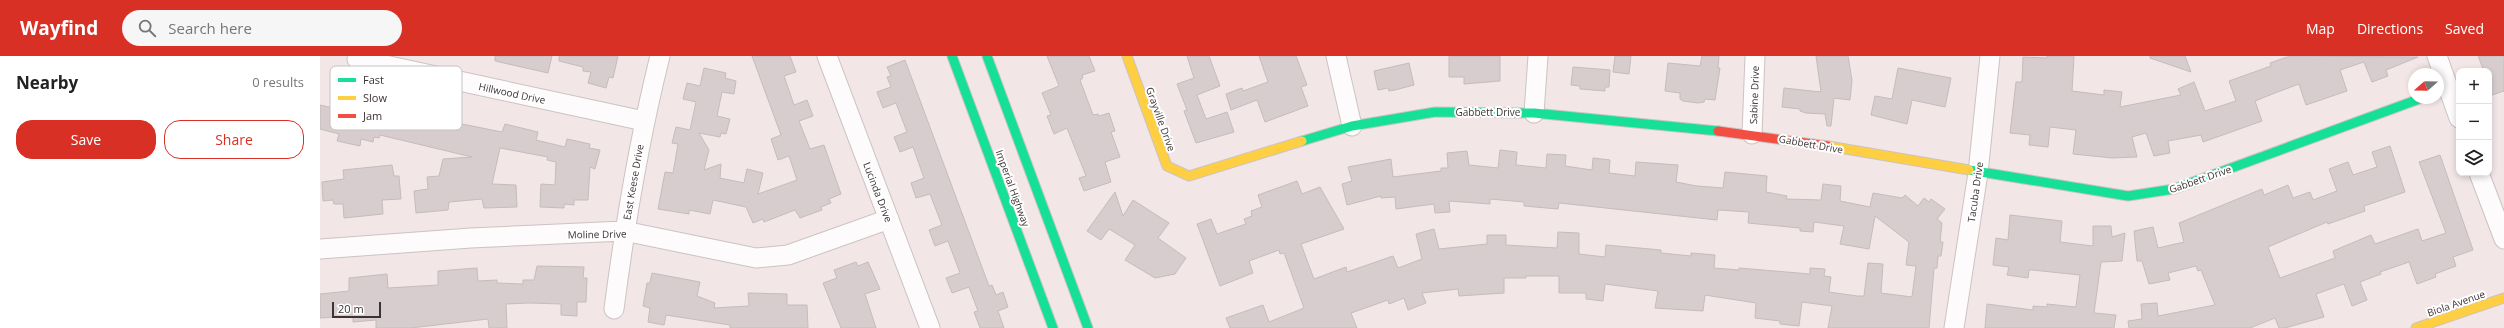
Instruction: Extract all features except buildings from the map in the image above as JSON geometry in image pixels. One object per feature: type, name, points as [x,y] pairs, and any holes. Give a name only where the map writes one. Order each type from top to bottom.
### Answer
[{"type":"street","name":"East Keese Drive","points":[[614,309],[624,231],[644,121],[660,56]]},
{"type":"street","name":"Lucinda Drive","points":[[828,56],[930,328]]},
{"type":"street","name":"Imperial Highway","points":[[952,56],[1053,328]]},
{"type":"street","points":[[987,56],[1088,328]]},
{"type":"street","name":"Grayville Drive","points":[[1126,56],[1167,166],[1189,176]]},
{"type":"street","points":[[1336,56],[1352,126]]},
{"type":"street","points":[[1534,113],[1538,56]]},
{"type":"street","name":"Sabine Drive","points":[[1752,134],[1755,56]]},
{"type":"street","name":"Tacuba Drive","points":[[1954,328],[1978,173],[1990,56]]},
{"type":"street","points":[[2437,56],[2439,68]]},
{"type":"street","name":"Hillwood Drive","points":[[356,59],[389,66]]},
{"type":"street","name":"Hillwood Drive","points":[[462,82],[644,121]]},
{"type":"street","points":[[2444,92],[2456,113]]},
{"type":"street","name":"Gabbett Drive","points":[[1189,176],[1352,126],[1435,112],[1534,113],[1752,134],[1978,173],[2128,196],[2174,189],[2408,103]]},
{"type":"street","points":[[2480,176],[2504,239]]},
{"type":"street","name":"Moline Drive","points":[[320,249],[471,238],[624,231],[756,258],[788,255],[888,219]]},
{"type":"street","name":"Biola Avenue","points":[[2416,328],[2504,298]]},
{"type":"traffic: fast","points":[[952,56],[1053,328]]},
{"type":"traffic: fast","points":[[987,56],[1088,328]]},
{"type":"traffic: fast","points":[[1969,170],[2128,196],[2174,189],[2408,103]]},
{"type":"traffic: fast","points":[[1302,141],[1352,126],[1435,112],[1534,113],[1718,131]]},
{"type":"traffic: slow","points":[[1127,56],[1167,166],[1189,176],[1302,141]]},
{"type":"traffic: slow","points":[[1828,146],[1969,170]]},
{"type":"traffic: slow","points":[[2416,328],[2504,298]]},
{"type":"traffic: jam","points":[[1718,131],[1828,146]]}]
